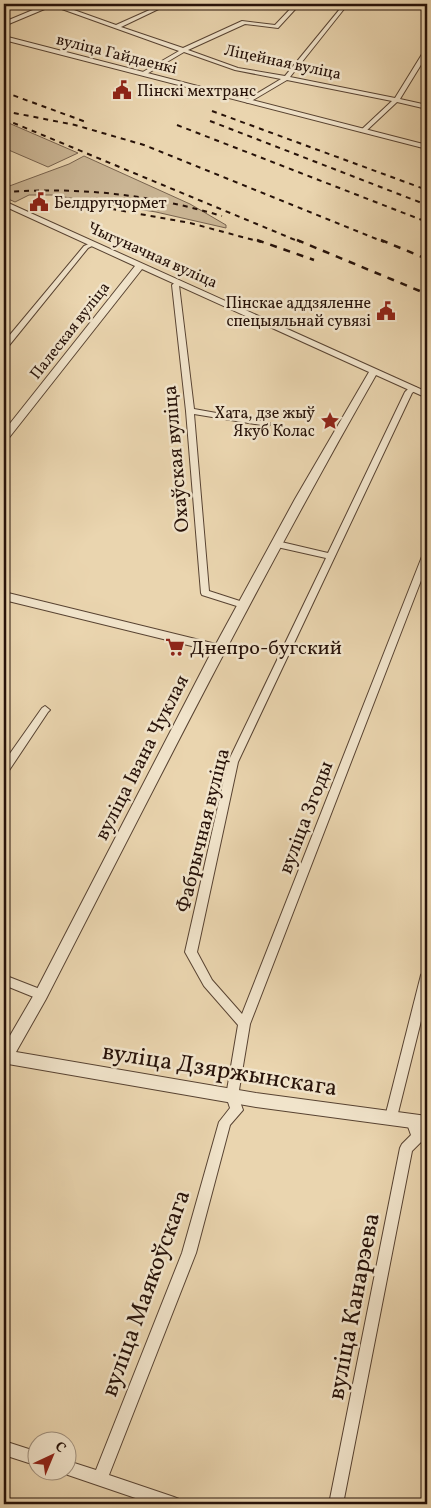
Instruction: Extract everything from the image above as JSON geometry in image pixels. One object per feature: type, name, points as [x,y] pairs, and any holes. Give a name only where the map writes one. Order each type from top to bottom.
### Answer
[{"type":"street","name":"Ліцейная вуліца","points":[[20,4],[60,7],[237,69],[427,107]]},
{"type":"street","points":[[116,27],[166,4]]},
{"type":"street","points":[[143,74],[184,50],[244,22],[276,27],[298,4]]},
{"type":"street","points":[[248,101],[285,79],[346,4]]},
{"type":"street","points":[[4,24],[51,5]]},
{"type":"street","name":"вуліца Гайдаенкі","points":[[4,38],[363,131],[425,145]]},
{"type":"street","points":[[363,131],[396,100],[427,51]]},
{"type":"street","name":"Чыгуначная вуліца","points":[[4,203],[427,395]]},
{"type":"street","points":[[4,346],[86,248],[93,244]]},
{"type":"street","name":"Палеская вуліца","points":[[4,437],[140,265]]},
{"type":"street","name":"Охаўская вуліца","points":[[178,282],[175,285],[190,411],[204,593],[243,605]]},
{"type":"street","name":"вуліца Івана Чуклая","points":[[4,1058],[41,996],[219,649],[300,499],[374,371]]},
{"type":"street","name":"Фабрычная вуліца","points":[[244,1024],[208,983],[191,952],[233,762],[409,392],[413,389]]},
{"type":"street","points":[[190,411],[267,424]]},
{"type":"street","points":[[277,544],[331,556]]},
{"type":"street","name":"вуліца Згоды","points":[[232,1096],[244,1024],[427,554]]},
{"type":"street","points":[[4,596],[219,649]]},
{"type":"street","points":[[4,769],[45,710]]},
{"type":"street","points":[[391,1117],[427,975]]},
{"type":"street","points":[[4,980],[41,996]]},
{"type":"street","name":"вуліца Дзяржынскага","points":[[4,1058],[232,1096],[419,1122]]},
{"type":"street","name":"вуліца Маякоўскага","points":[[100,1479],[189,1253],[225,1122],[237,1110],[232,1096]]},
{"type":"street","name":"вуліца Канарэева","points":[[336,1504],[406,1148],[418,1137],[419,1122]]},
{"type":"street","points":[[4,1448],[28,1456]]},
{"type":"street","points":[[78,1471],[174,1504]]},
{"type":"shaded area","points":[[4,121],[78,153],[48,167],[4,148]]},
{"type":"shaded area","points":[[84,156],[190,204],[226,225],[226,228],[156,212],[52,195],[29,195],[15,202],[4,197],[4,188],[69,164]]},
{"type":"railway","points":[[4,92],[86,122]]},
{"type":"railway","points":[[4,111],[75,125],[144,145],[384,242]]},
{"type":"railway","points":[[212,111],[427,190]]},
{"type":"railway","points":[[4,119],[300,242]]},
{"type":"railway","points":[[210,121],[427,205]]},
{"type":"railway","points":[[177,125],[427,222]]},
{"type":"railway","points":[[4,192],[60,191],[114,194],[168,202],[222,216]]},
{"type":"railway","points":[[62,200],[190,223],[261,242]]},
{"type":"railway","points":[[257,240],[314,260]]},
{"type":"railway","points":[[297,240],[427,294]]},
{"type":"railway","points":[[381,240],[427,259]]},
{"type":"place","name":"Пінскі мехтранс","points":[[122,90]]},
{"type":"place","name":"Белдругчормет","points":[[39,202]]},
{"type":"place","name":"Пінскае аддзяленне спецыяльнай сувязі","points":[[386,311]]},
{"type":"place","name":"Хата, дзе жыў Якуб Колас","points":[[330,421]]},
{"type":"place","name":"Днепро-бугский","points":[[175,647]]}]
